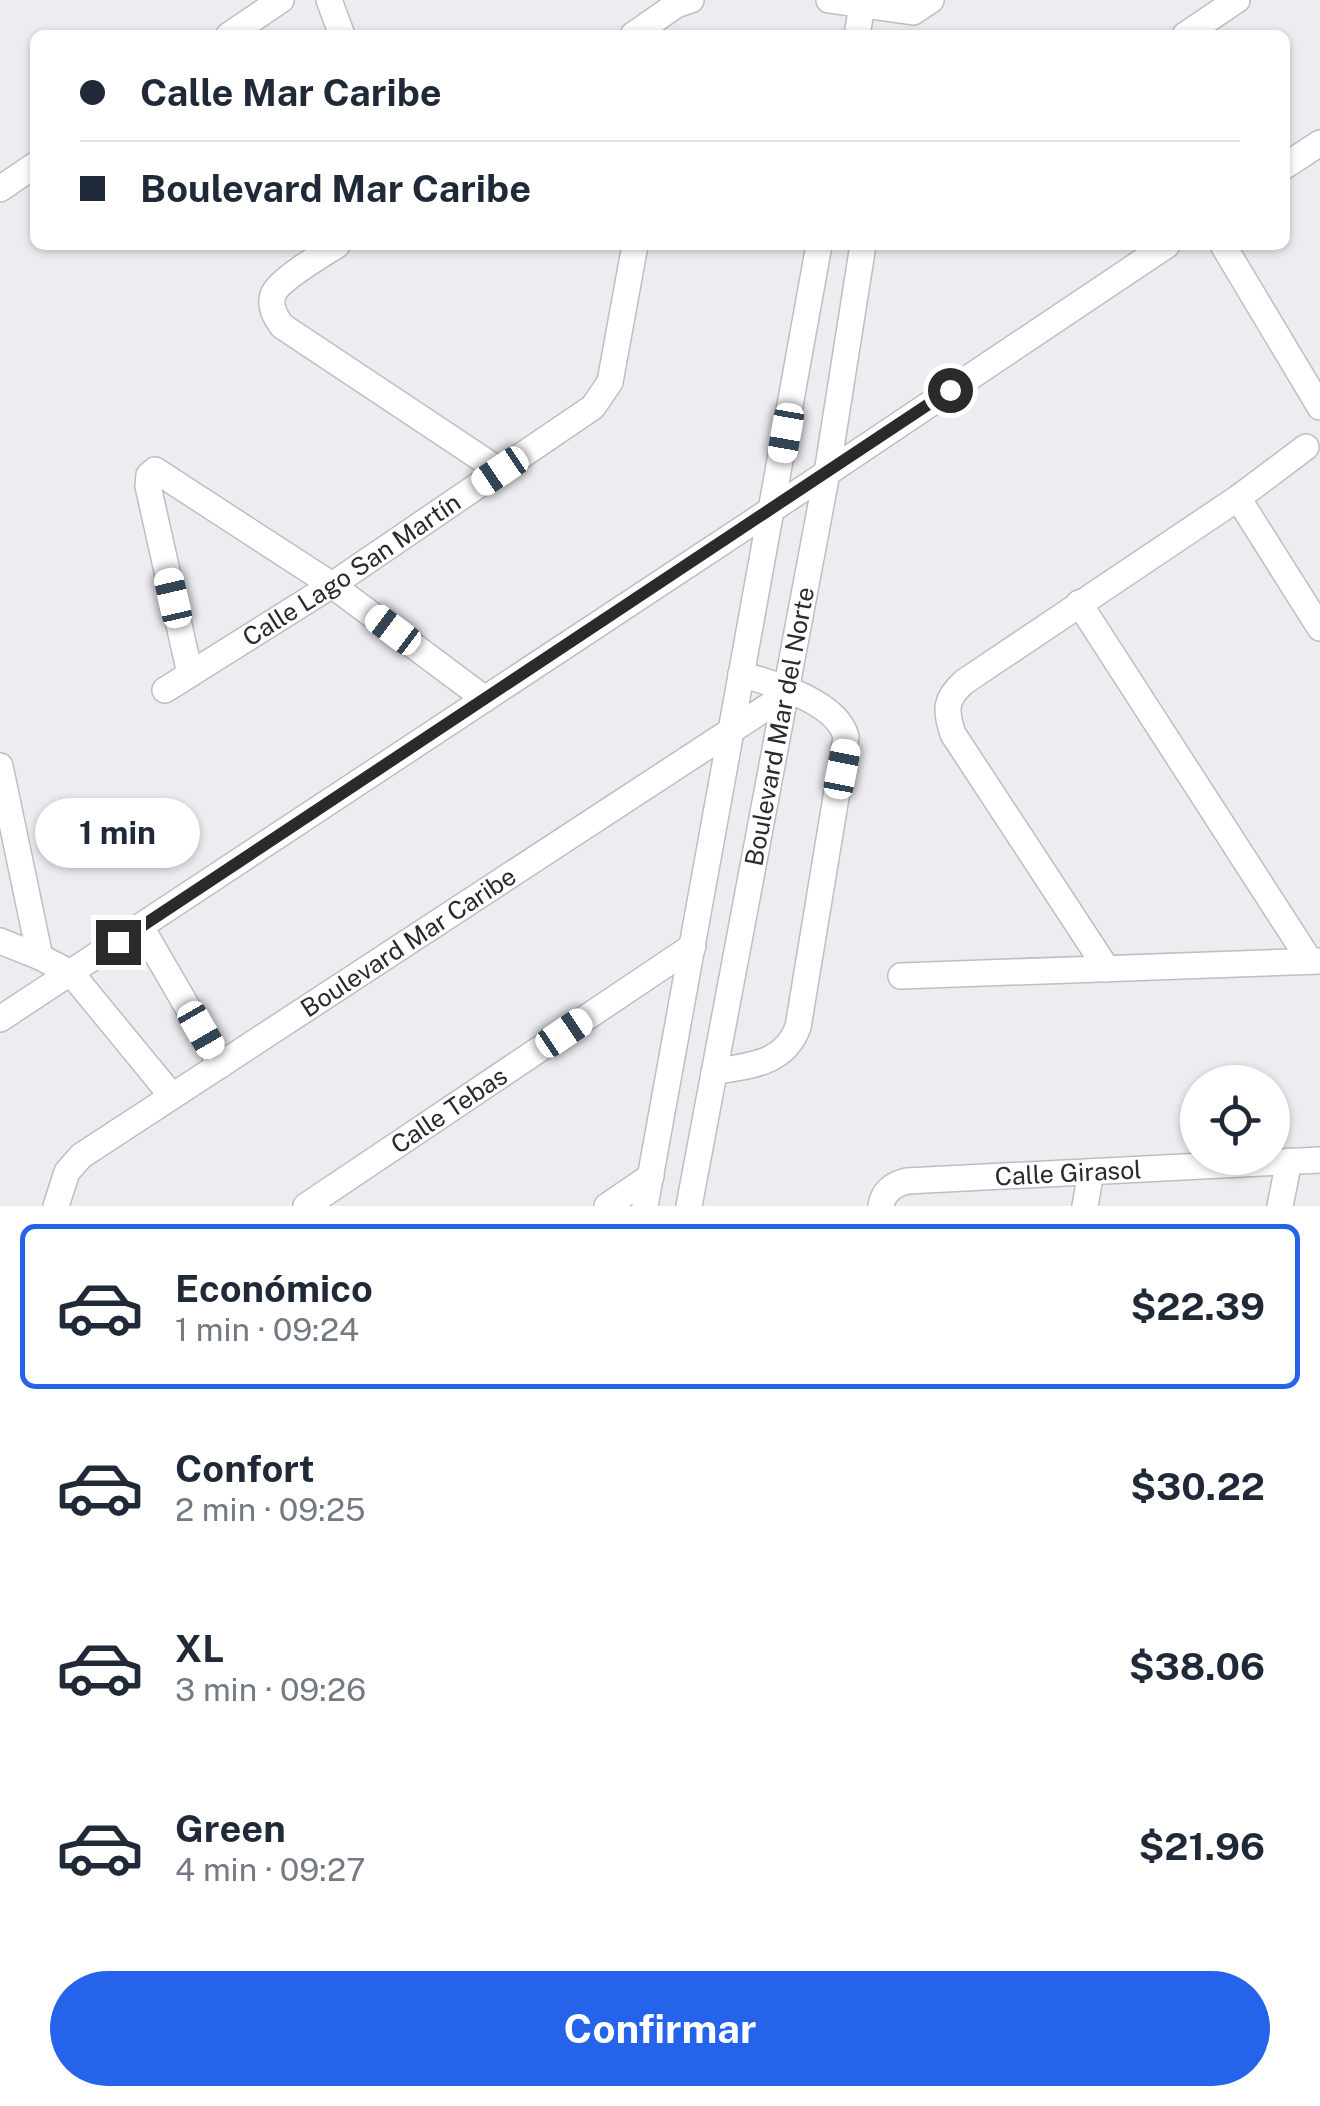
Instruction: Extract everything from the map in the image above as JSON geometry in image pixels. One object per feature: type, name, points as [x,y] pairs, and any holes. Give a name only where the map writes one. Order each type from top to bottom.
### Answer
[{"type":"street","points":[[235,30],[280,0]]},
{"type":"street","points":[[329,0],[340,30]]},
{"type":"street","points":[[829,0],[916,12]]},
{"type":"street","points":[[1192,30],[1237,0]]},
{"type":"street","points":[[641,30],[684,2]]},
{"type":"street","points":[[673,30],[684,2]]},
{"type":"street","points":[[858,30],[863,3]]},
{"type":"street","points":[[1290,163],[1320,142]]},
{"type":"street","points":[[0,189],[30,169]]},
{"type":"street","points":[[330,250],[273,294],[273,309],[282,326],[500,471]]},
{"type":"street","name":"Calle Lago San Martín","points":[[165,690],[332,585],[593,408],[604,394],[614,367],[634,250]]},
{"type":"street","name":"Boulevard Mar del Norte","points":[[645,1206],[818,250]]},
{"type":"street","name":"Boulevard Mar del Norte","points":[[689,1206],[866,250]]},
{"type":"street","points":[[0,1019],[1160,250]]},
{"type":"street","points":[[1226,250],[1320,406]]},
{"type":"street","points":[[1108,968],[952,734],[947,702],[964,682],[1306,448]]},
{"type":"street","points":[[190,674],[148,486],[151,472],[158,471],[332,585],[485,698]]},
{"type":"street","points":[[1238,498],[1320,628]]},
{"type":"street","points":[[1080,603],[1315,961]]},
{"type":"street","points":[[714,1072],[770,1059],[792,1042],[798,1027],[846,737],[835,716],[742,674]]},
{"type":"street","name":"Boulevard Mar Caribe","points":[[56,1206],[62,1180],[72,1164],[732,730],[785,691]]},
{"type":"street","points":[[0,766],[40,957]]},
{"type":"street","points":[[141,926],[221,1064]]},
{"type":"street","points":[[0,941],[70,973],[172,1096]]},
{"type":"street","name":"Calle Tebas","points":[[306,1206],[693,946]]},
{"type":"street","points":[[901,976],[1315,961]]},
{"type":"street","name":"Calle Girasol","points":[[1290,1161],[1320,1160]]},
{"type":"street","name":"Calle Girasol","points":[[881,1202],[894,1186],[908,1181],[1180,1167]]},
{"type":"street","points":[[1085,1206],[1091,1172]]},
{"type":"street","points":[[1280,1206],[1286,1175]]},
{"type":"street","points":[[606,1206],[651,1176]]},
{"type":"route","points":[[118,942],[950,390]]}]
